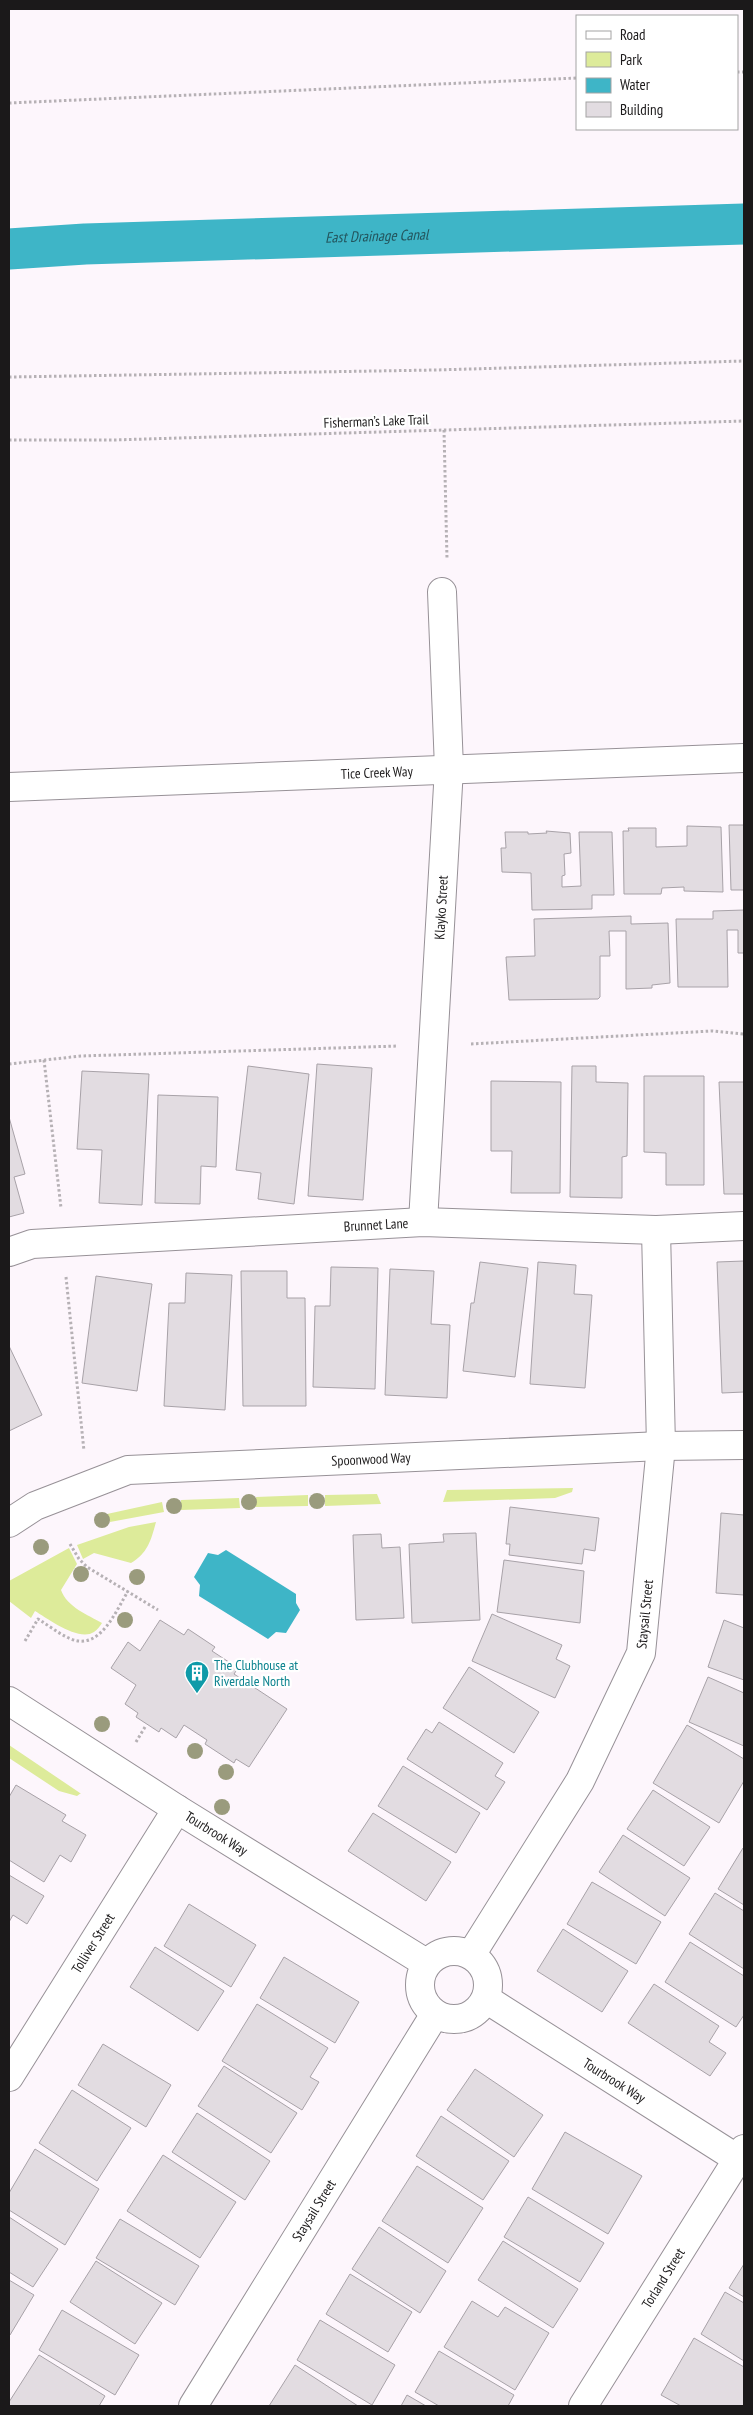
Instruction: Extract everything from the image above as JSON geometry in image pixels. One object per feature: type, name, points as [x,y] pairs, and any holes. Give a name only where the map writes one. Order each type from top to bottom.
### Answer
[{"type":"street","name":"Klayko Street","points":[[423,1222],[449,768],[442,592]]},
{"type":"street","name":"Tice Creek Way","points":[[9,787],[449,768],[744,758]]},
{"type":"street","name":"Brunnet Lane","points":[[9,1252],[32,1244],[423,1222],[656,1230],[744,1226]]},
{"type":"street","name":"Staysail Street","points":[[471,1955],[580,1781],[641,1653],[661,1446],[656,1230]]},
{"type":"street","name":"Spoonwood Way","points":[[9,1523],[34,1506],[128,1470],[661,1446],[744,1445]]},
{"type":"street","name":"Tourbrook Way","points":[[9,1701],[177,1810],[426,1963]]},
{"type":"street","name":"Tolliver Street","points":[[9,2077],[177,1810]]},
{"type":"street","points":[[447,1950],[456,1950],[471,1955],[480,1961],[488,1979],[489,1989],[486,1999],[475,2012],[460,2019],[435,2014],[428,2008],[420,1990],[419,1981],[426,1963],[432,1957],[447,1950]]},
{"type":"street","name":"Tourbrook Way","points":[[486,1999],[742,2157]]},
{"type":"street","name":"Staysail Street","points":[[193,2406],[435,2014]]},
{"type":"street","name":"Torland Street","points":[[583,2406],[742,2157]]},
{"type":"path","points":[[9,103],[576,78]]},
{"type":"path","points":[[9,377],[426,370],[744,361]]},
{"type":"path","name":"Fisherman’s Lake Trail","points":[[9,440],[113,440],[744,421]]},
{"type":"path","points":[[444,430],[447,560]]},
{"type":"path","points":[[471,1044],[712,1031],[744,1034]]},
{"type":"path","points":[[9,1064],[81,1056],[406,1046]]},
{"type":"path","points":[[44,1060],[65,1242]]},
{"type":"path","points":[[66,1277],[85,1459]]},
{"type":"path","points":[[70,1544],[79,1559],[87,1567],[158,1610]]},
{"type":"path","points":[[25,1641],[38,1619],[72,1640],[85,1641],[97,1637],[106,1628],[128,1591]]},
{"type":"path","points":[[136,1743],[145,1728]]},
{"type":"green space","points":[[573,1488],[572,1492],[555,1498],[443,1502],[447,1490]]},
{"type":"green space","points":[[377,1494],[381,1504],[325,1506],[325,1495]]},
{"type":"green space","points":[[308,1495],[308,1506],[255,1507],[256,1497]]},
{"type":"green space","points":[[239,1498],[240,1508],[181,1510],[181,1500]]},
{"type":"green space","points":[[162,1502],[164,1512],[110,1522],[107,1514]]},
{"type":"green space","points":[[156,1522],[145,1550],[131,1563],[94,1553],[83,1559],[77,1545],[129,1527]]},
{"type":"green space","points":[[69,1548],[77,1564],[61,1590],[73,1606],[102,1623],[95,1631],[88,1634],[72,1632],[35,1611],[31,1618],[9,1601],[9,1581]]},
{"type":"green space","points":[[9,1745],[81,1793],[77,1796],[59,1791],[9,1758]]},
{"type":"water","points":[[226,1550],[296,1594],[296,1603],[300,1610],[286,1633],[276,1632],[268,1639],[199,1596],[200,1585],[194,1577],[208,1553],[218,1555]]},
{"type":"building","points":[[729,825],[744,825],[744,890],[731,890]]},
{"type":"building","points":[[687,826],[721,827],[723,892],[684,891],[684,887],[662,888],[661,894],[624,894],[623,831],[629,831],[628,828],[656,828],[656,847],[687,846]]},
{"type":"building","points":[[546,831],[570,833],[571,853],[564,854],[565,875],[562,876],[562,887],[581,886],[579,832],[612,832],[614,895],[592,895],[592,909],[532,910],[531,873],[502,872],[501,848],[506,848],[505,832],[528,832],[528,834],[547,833]]},
{"type":"building","points":[[744,910],[744,953],[738,953],[738,930],[727,930],[728,987],[678,987],[676,919],[713,919],[713,911]]},
{"type":"building","points":[[631,916],[631,924],[668,923],[670,983],[652,985],[652,988],[626,989],[626,931],[609,931],[610,956],[600,956],[600,997],[598,999],[509,1000],[506,957],[535,956],[534,919]]},
{"type":"building","points":[[317,1064],[372,1068],[363,1200],[308,1196]]},
{"type":"building","points":[[248,1066],[309,1074],[294,1204],[258,1199],[261,1173],[236,1170]]},
{"type":"building","points":[[572,1066],[596,1066],[596,1082],[628,1083],[627,1156],[622,1157],[622,1198],[570,1197]]},
{"type":"building","points":[[82,1071],[149,1074],[142,1205],[99,1203],[102,1150],[77,1149]]},
{"type":"building","points":[[644,1076],[704,1076],[704,1185],[666,1185],[666,1153],[644,1152]]},
{"type":"building","points":[[491,1081],[561,1082],[560,1193],[511,1193],[512,1151],[491,1151]]},
{"type":"building","points":[[719,1082],[744,1082],[744,1194],[724,1194]]},
{"type":"building","points":[[158,1095],[218,1097],[216,1167],[201,1166],[200,1204],[155,1203]]},
{"type":"building","points":[[9,1117],[25,1174],[14,1177],[24,1213],[9,1217]]},
{"type":"building","points":[[744,1261],[744,1392],[722,1393],[717,1262]]},
{"type":"building","points":[[480,1262],[528,1268],[515,1377],[463,1371],[471,1303],[474,1303]]},
{"type":"building","points":[[538,1262],[576,1265],[574,1294],[592,1295],[585,1388],[530,1384]]},
{"type":"building","points":[[331,1267],[378,1268],[375,1389],[313,1387],[315,1306],[330,1306]]},
{"type":"building","points":[[390,1269],[434,1271],[431,1324],[450,1325],[447,1398],[385,1395]]},
{"type":"building","points":[[241,1271],[287,1271],[287,1298],[305,1298],[306,1406],[243,1406]]},
{"type":"building","points":[[186,1273],[232,1275],[225,1410],[164,1406],[169,1303],[185,1303]]},
{"type":"building","points":[[96,1276],[152,1284],[137,1391],[82,1383]]},
{"type":"building","points":[[9,1346],[42,1415],[9,1431]]},
{"type":"building","points":[[510,1507],[599,1518],[595,1551],[584,1549],[582,1564],[509,1555],[510,1544],[506,1544]]},
{"type":"building","points":[[721,1513],[744,1515],[744,1595],[716,1593]]},
{"type":"building","points":[[476,1533],[480,1620],[412,1623],[409,1544],[444,1542],[443,1534]]},
{"type":"building","points":[[381,1534],[382,1548],[400,1547],[404,1618],[356,1620],[353,1535]]},
{"type":"building","points":[[504,1560],[584,1571],[580,1623],[497,1612]]},
{"type":"building","points":[[492,1614],[562,1645],[556,1659],[570,1666],[555,1698],[472,1661]]},
{"type":"building","name":"The Clubhouse at Riverdale North","points":[[160,1620],[184,1635],[188,1629],[215,1647],[212,1651],[238,1668],[234,1674],[287,1709],[249,1767],[236,1759],[234,1763],[205,1744],[207,1740],[184,1725],[176,1738],[161,1728],[159,1732],[136,1717],[138,1713],[125,1704],[136,1685],[111,1668],[128,1642],[140,1651]]},
{"type":"building","points":[[724,1620],[744,1628],[744,1680],[708,1667]]},
{"type":"building","points":[[469,1667],[539,1712],[514,1753],[443,1708]]},
{"type":"building","points":[[708,1677],[744,1693],[744,1746],[689,1722]]},
{"type":"building","points":[[439,1722],[503,1763],[495,1776],[505,1782],[487,1810],[407,1759],[426,1729],[432,1733]]},
{"type":"building","points":[[687,1725],[744,1759],[744,1781],[719,1823],[653,1783]]},
{"type":"building","points":[[403,1766],[480,1813],[456,1853],[378,1806]]},
{"type":"building","points":[[16,1785],[66,1815],[62,1821],[86,1835],[71,1862],[60,1855],[44,1882],[9,1860],[9,1797]]},
{"type":"building","points":[[653,1790],[710,1827],[684,1866],[627,1829]]},
{"type":"building","points":[[373,1813],[451,1862],[426,1901],[348,1851]]},
{"type":"building","points":[[623,1835],[690,1878],[665,1916],[599,1872]]},
{"type":"building","points":[[744,1848],[744,1905],[718,1889]]},
{"type":"building","points":[[9,1875],[44,1896],[27,1924],[13,1915],[9,1922]]},
{"type":"building","points":[[592,1882],[661,1922],[636,1964],[567,1924]]},
{"type":"building","points":[[715,1893],[744,1911],[744,1969],[689,1934]]},
{"type":"building","points":[[189,1904],[256,1945],[231,1987],[164,1946]]},
{"type":"building","points":[[563,1929],[628,1971],[602,2012],[537,1971]]},
{"type":"building","points":[[690,1942],[744,1976],[744,2015],[736,2027],[665,1982]]},
{"type":"building","points":[[155,1947],[224,1991],[198,2031],[130,1987]]},
{"type":"building","points":[[284,1957],[359,2002],[335,2043],[260,1998]]},
{"type":"building","points":[[654,1984],[719,2026],[709,2042],[726,2053],[710,2076],[628,2023]]},
{"type":"building","points":[[257,2004],[328,2048],[310,2077],[319,2082],[302,2110],[222,2061]]},
{"type":"building","points":[[103,2044],[171,2085],[146,2127],[78,2085]]},
{"type":"building","points":[[224,2066],[297,2113],[271,2153],[198,2106]]},
{"type":"building","points":[[475,2069],[543,2115],[514,2157],[447,2110]]},
{"type":"building","points":[[72,2090],[131,2128],[97,2181],[39,2143]]},
{"type":"building","points":[[197,2113],[270,2161],[245,2200],[172,2152]]},
{"type":"building","points":[[441,2116],[509,2161],[483,2200],[416,2156]]},
{"type":"building","points":[[565,2132],[642,2176],[608,2234],[532,2189]]},
{"type":"building","points":[[35,2149],[99,2189],[65,2245],[9,2210],[9,2193]]},
{"type":"building","points":[[163,2155],[236,2202],[200,2258],[127,2211]]},
{"type":"building","points":[[417,2166],[483,2208],[448,2263],[382,2221]]},
{"type":"building","points":[[528,2197],[604,2243],[580,2282],[504,2237]]},
{"type":"building","points":[[9,2217],[58,2249],[33,2287],[9,2272]]},
{"type":"building","points":[[120,2219],[199,2266],[175,2305],[96,2258]]},
{"type":"building","points":[[379,2227],[446,2271],[420,2313],[352,2269]]},
{"type":"building","points":[[503,2241],[578,2289],[553,2328],[478,2280]]},
{"type":"building","points":[[96,2261],[162,2303],[135,2344],[70,2302]]},
{"type":"building","points":[[744,2264],[744,2297],[729,2288]]},
{"type":"building","points":[[350,2274],[412,2312],[388,2352],[326,2314]]},
{"type":"building","points":[[9,2280],[34,2295],[10,2335],[9,2335]]},
{"type":"building","points":[[725,2292],[744,2303],[744,2361],[701,2334]]},
{"type":"building","points":[[472,2301],[498,2317],[505,2307],[549,2333],[515,2390],[444,2347]]},
{"type":"building","points":[[62,2310],[139,2355],[115,2395],[39,2350]]},
{"type":"building","points":[[320,2320],[395,2365],[372,2405],[297,2360]]},
{"type":"building","points":[[694,2338],[744,2367],[744,2406],[681,2406],[661,2395]]},
{"type":"building","points":[[439,2351],[514,2395],[508,2406],[439,2406],[415,2392]]},
{"type":"building","points":[[39,2355],[105,2396],[99,2406],[9,2406],[9,2402]]},
{"type":"building","points":[[295,2365],[358,2406],[269,2406]]},
{"type":"building","points":[[407,2395],[426,2406],[401,2406]]},
{"type":"waterway","name":"East Drainage Canal","points":[[9,249],[85,244],[744,224]]},
{"type":"place","name":"The Clubhouse at Riverdale North","points":[[197,1694]]}]
